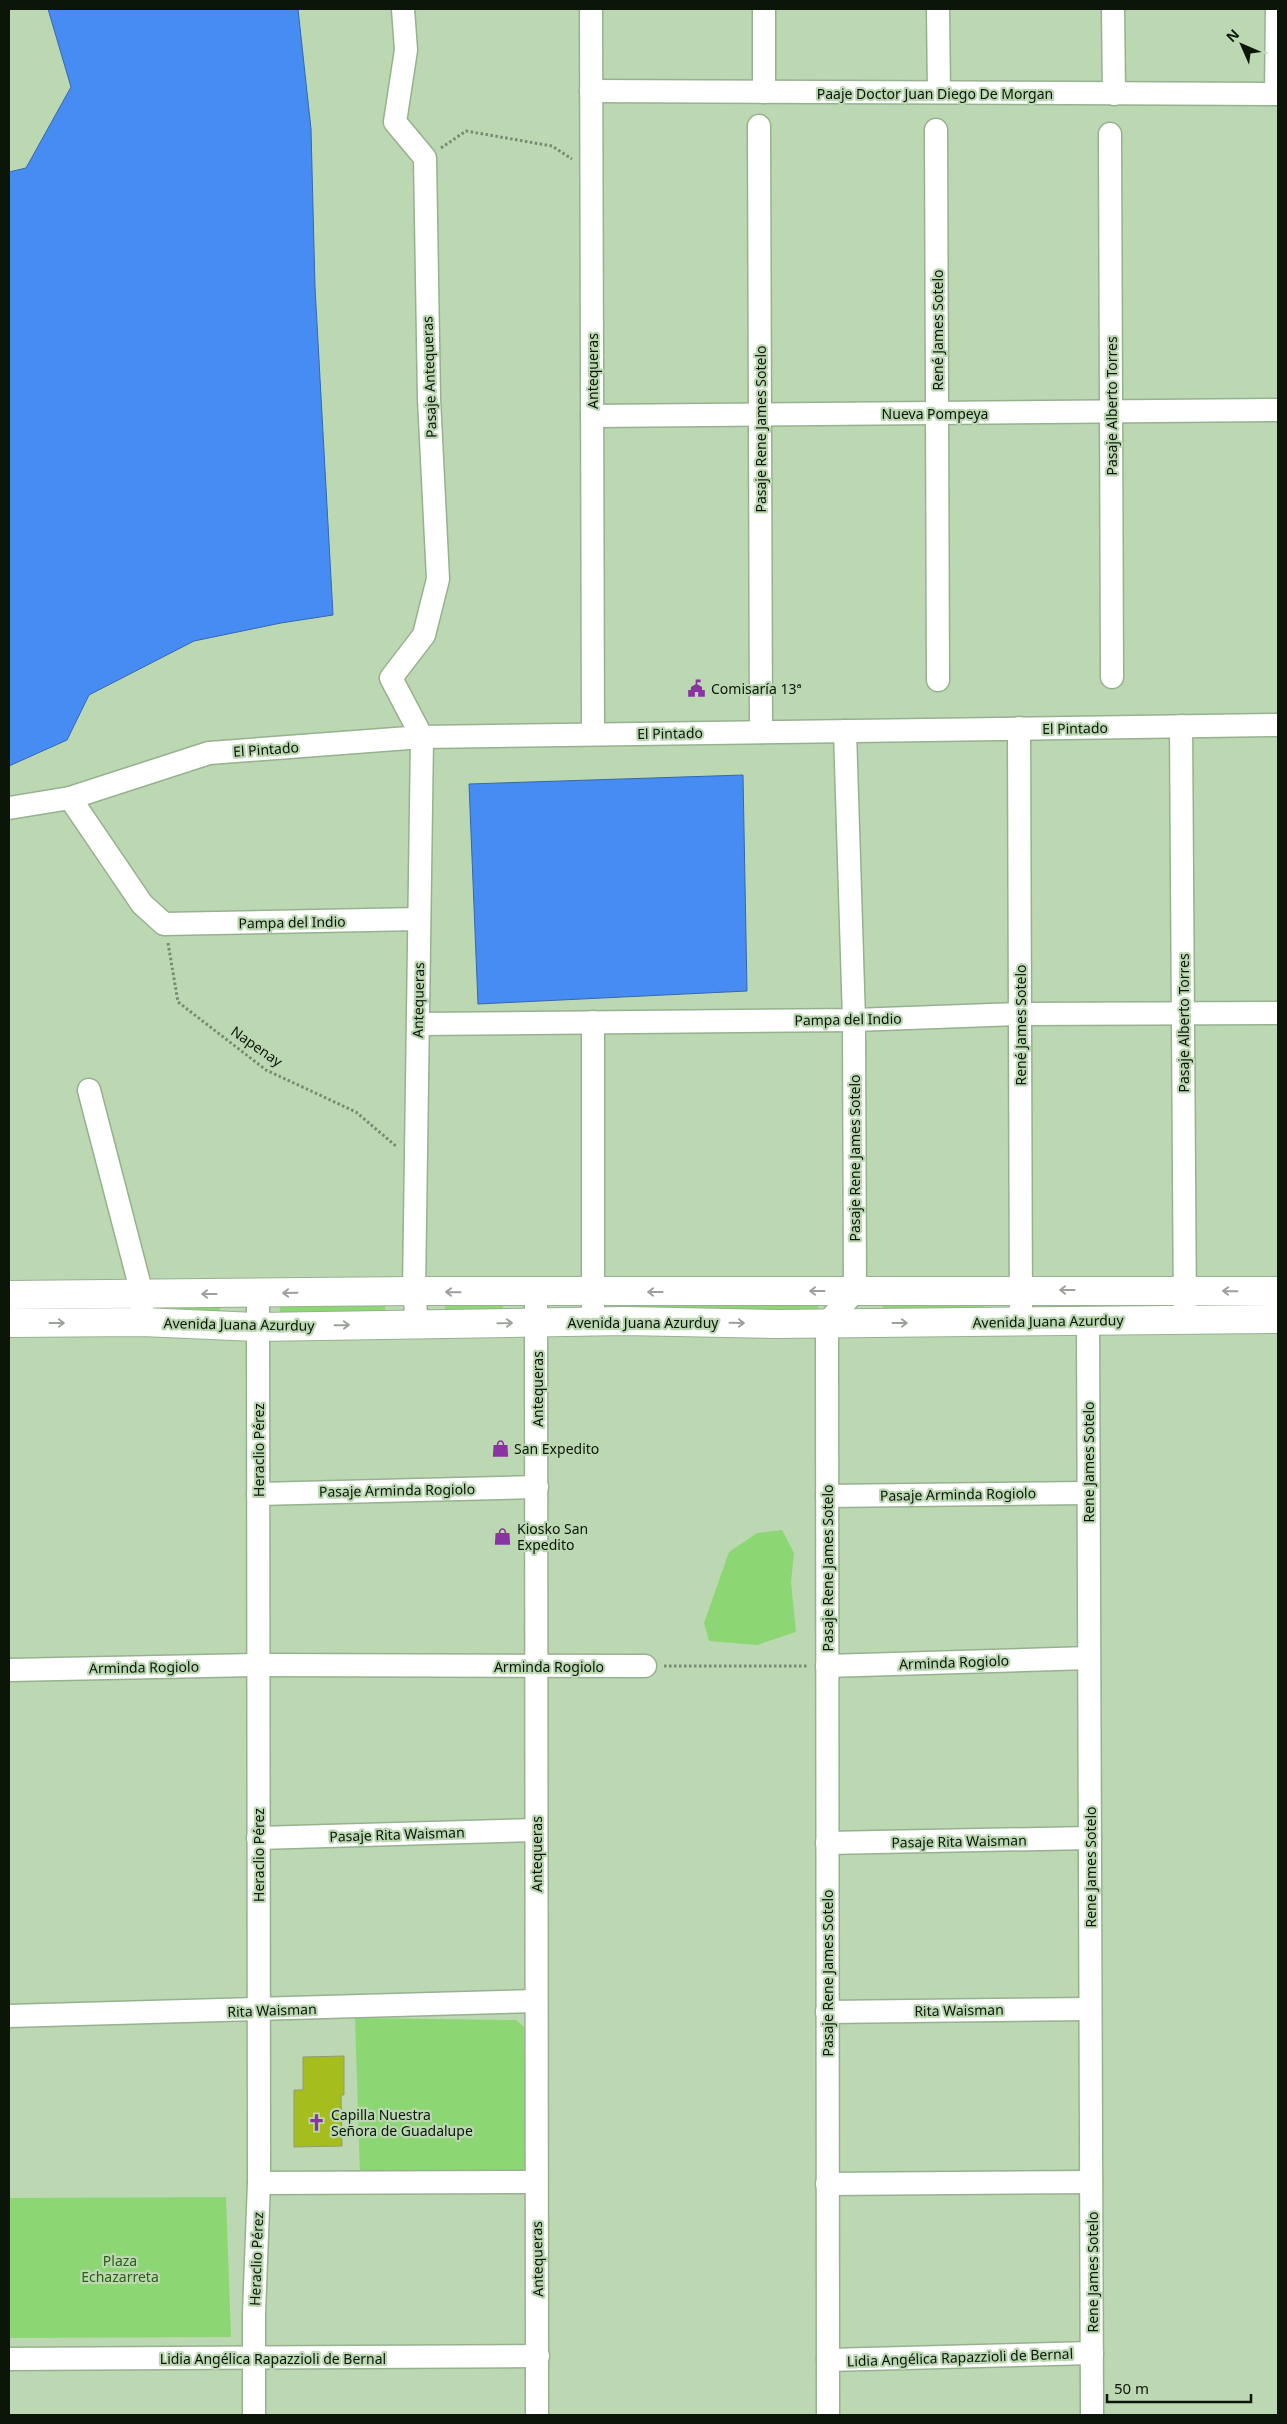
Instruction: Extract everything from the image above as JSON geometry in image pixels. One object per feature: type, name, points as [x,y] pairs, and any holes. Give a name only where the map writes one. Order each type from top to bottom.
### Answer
[{"type":"main road","points":[[9,1295],[414,1291],[536,1293],[1020,1290],[1278,1291]]},
{"type":"main road","name":"Avenida Juana Azurduy","points":[[9,1324],[142,1322],[258,1327],[537,1322],[827,1323],[1278,1319]]},
{"type":"street","points":[[403,9],[406,50],[395,122],[426,158]]},
{"type":"street","name":"Antequeras","points":[[591,9],[593,734]]},
{"type":"street","points":[[764,9],[764,92]]},
{"type":"street","points":[[938,9],[939,92]]},
{"type":"street","points":[[1113,9],[1114,94]]},
{"type":"street","points":[[1277,9],[1277,94]]},
{"type":"street","name":"Paaje Doctor Juan Diego De Morgan","points":[[591,91],[1277,94]]},
{"type":"street","name":"Pasaje Rene James Sotelo","points":[[759,126],[761,732]]},
{"type":"street","name":"René James Sotelo","points":[[936,130],[938,680]]},
{"type":"street","name":"Pasaje Alberto Torres","points":[[1110,134],[1112,677]]},
{"type":"street","name":"Pasaje Antequeras","points":[[422,737],[391,678],[424,635],[438,579],[429,399],[426,158]]},
{"type":"street","name":"Nueva Pompeya","points":[[592,416],[1278,410]]},
{"type":"street","name":"El Pintado","points":[[9,808],[70,798],[209,753],[422,737],[1278,725]]},
{"type":"street","name":"Pasaje Alberto Torres","points":[[1181,726],[1185,1320]]},
{"type":"street","name":"René James Sotelo","points":[[1019,728],[1021,1322]]},
{"type":"street","name":"Pasaje Rene James Sotelo","points":[[845,730],[854,1020],[855,1291]]},
{"type":"street","name":"Antequeras","points":[[416,1324],[414,1291],[422,737]]},
{"type":"street","points":[[70,798],[142,904],[164,924]]},
{"type":"street","name":"Pampa del Indio","points":[[164,924],[419,919]]},
{"type":"street","name":"Pampa del Indio","points":[[418,1024],[854,1020],[1020,1014],[1278,1013]]},
{"type":"street","points":[[593,1022],[593,1322]]},
{"type":"street","points":[[90,1090],[142,1294],[142,1322]]},
{"type":"street","points":[[827,1323],[855,1291]]},
{"type":"street","name":"Antequeras","points":[[536,1293],[537,2415]]},
{"type":"street","name":"Heraclio Pérez","points":[[254,2415],[259,2183],[258,1294]]},
{"type":"street","name":"Rene James Sotelo","points":[[1088,1320],[1092,2415]]},
{"type":"street","name":"Pasaje Rene James Sotelo","points":[[827,1323],[828,2415]]},
{"type":"street","name":"Pasaje Arminda Rogiolo","points":[[258,1494],[536,1487]]},
{"type":"street","name":"Pasaje Arminda Rogiolo","points":[[827,1496],[1088,1493]]},
{"type":"street","name":"Arminda Rogiolo","points":[[827,1666],[1089,1658]]},
{"type":"street","name":"Arminda Rogiolo","points":[[9,1670],[258,1665],[646,1666]]},
{"type":"street","name":"Pasaje Rita Waisman","points":[[258,1838],[536,1830]]},
{"type":"street","name":"Pasaje Rita Waisman","points":[[827,1843],[1090,1838]]},
{"type":"street","name":"Rita Waisman","points":[[9,2016],[258,2011],[536,2002]]},
{"type":"street","name":"Rita Waisman","points":[[827,2012],[1090,2009]]},
{"type":"street","points":[[259,2183],[536,2182]]},
{"type":"street","points":[[828,2184],[1092,2182]]},
{"type":"street","name":"Lidia Angélica Rapazzioli de Bernal","points":[[828,2360],[1092,2353]]},
{"type":"street","name":"Lidia Angélica Rapazzioli de Bernal","points":[[9,2359],[538,2356]]},
{"type":"path","points":[[426,158],[466,131],[552,146],[592,171]]},
{"type":"path","name":"Napenay","points":[[164,924],[178,1002],[266,1070],[356,1112],[416,1164]]},
{"type":"path","points":[[646,1666],[827,1666]]},
{"type":"green space","points":[[1047,1303],[1151,1303],[1151,1312],[1047,1311]]},
{"type":"green space","points":[[385,1304],[385,1313],[280,1314],[280,1305]]},
{"type":"green space","points":[[445,1304],[503,1305],[503,1313],[445,1312]]},
{"type":"green space","points":[[628,1304],[818,1305],[818,1312],[627,1311]]},
{"type":"green space","points":[[883,1304],[984,1305],[984,1313],[883,1311]]},
{"type":"green space","points":[[161,1306],[220,1307],[220,1315],[161,1314]]},
{"type":"green space","points":[[782,1530],[794,1553],[791,1582],[796,1632],[757,1645],[709,1641],[704,1623],[729,1552],[757,1533]]},
{"type":"green space","points":[[355,2018],[516,2020],[524,2027],[528,2165],[518,2175],[360,2175]]},
{"type":"green space","name":"Plaza Echazarreta","points":[[226,2197],[231,2337],[9,2338],[9,2198]]},
{"type":"water","points":[[48,9],[298,9],[311,129],[315,287],[333,615],[281,623],[194,641],[89,695],[67,740],[9,766],[9,172],[26,168],[71,87]]},
{"type":"water","points":[[743,775],[747,991],[478,1004],[469,784]]},
{"type":"building","points":[[344,2056],[344,2095],[341,2095],[342,2146],[294,2147],[294,2090],[303,2090],[303,2057]]},
{"type":"place","name":"Comisaría 13ª","points":[[697,688]]},
{"type":"place","name":"San Expedito","points":[[500,1448]]},
{"type":"place","name":"Kiosko San Expedito","points":[[503,1536]]},
{"type":"place","name":"Capilla Nuestra Señora de Guadalupe","points":[[317,2122]]}]
